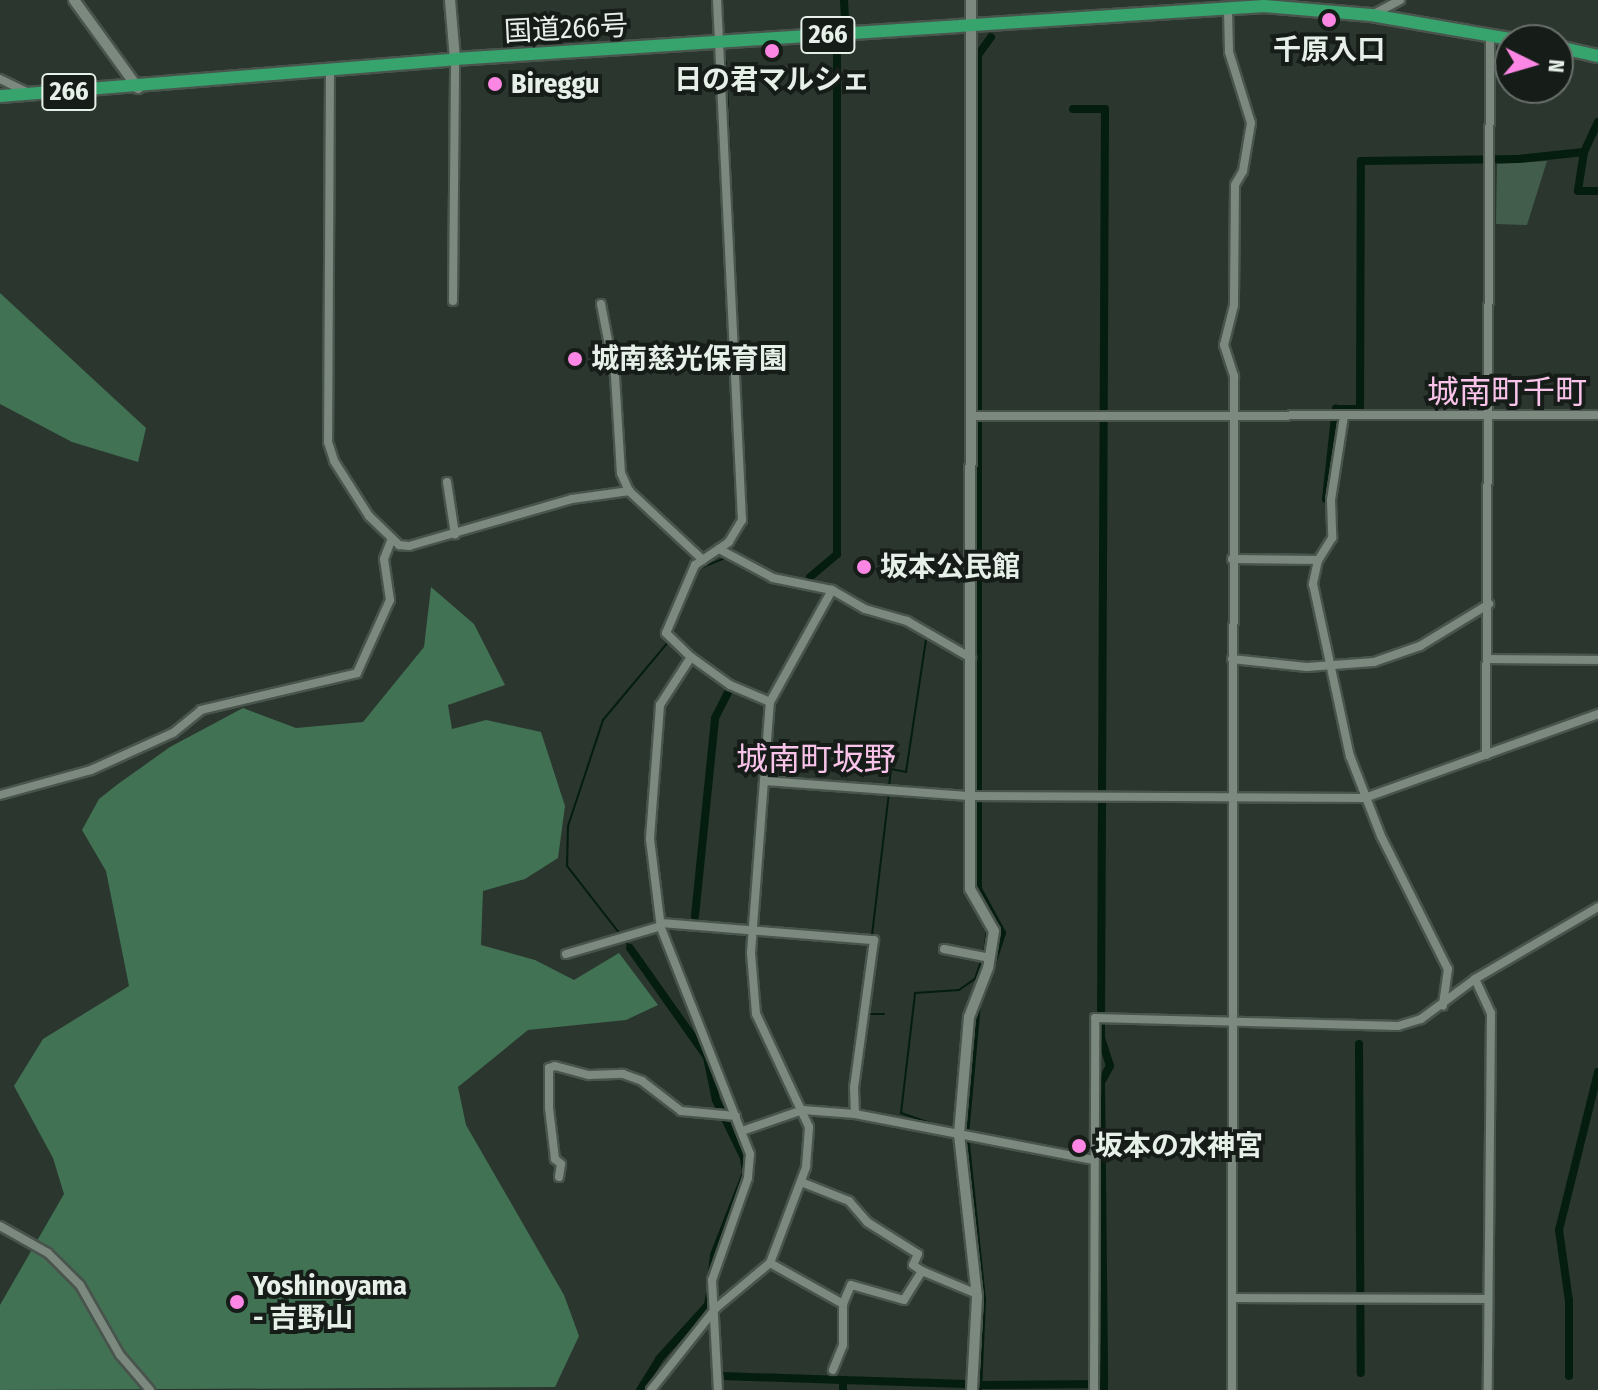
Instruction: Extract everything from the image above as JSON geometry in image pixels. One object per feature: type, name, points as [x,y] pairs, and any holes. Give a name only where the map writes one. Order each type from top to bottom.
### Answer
[{"type":"highway","name":"国道266号","points":[[0,96],[138,88],[455,59],[721,44],[970,23],[1264,6],[1371,15],[1494,37]]},
{"type":"highway","points":[[1574,51],[1598,56]]},
{"type":"street","points":[[74,0],[138,88]]},
{"type":"street","points":[[450,0],[455,59],[453,301]]},
{"type":"street","points":[[717,0],[742,520],[719,549],[693,570],[666,633],[691,657],[730,685],[770,702]]},
{"type":"street","points":[[971,0],[970,889],[994,931],[990,958],[969,1017],[959,1134],[977,1294],[972,1390]]},
{"type":"street","points":[[1371,15],[1400,0]]},
{"type":"street","points":[[1228,10],[1229,52],[1251,123],[1243,171],[1235,185],[1234,305],[1224,337],[1233,366],[1234,415],[1230,1018],[1232,1390]]},
{"type":"street","points":[[1486,756],[1489,659],[1490,36]]},
{"type":"street","points":[[330,70],[328,442],[334,461],[369,516],[392,538],[409,546],[572,499],[629,491]]},
{"type":"street","points":[[0,79],[35,94]]},
{"type":"street","points":[[601,304],[615,376],[618,454],[629,491],[703,560]]},
{"type":"street","points":[[972,416],[1598,415]]},
{"type":"street","points":[[1344,416],[1331,500],[1335,523],[1318,560],[1313,584],[1365,798],[1448,969],[1443,1006]]},
{"type":"street","points":[[447,482],[455,534]]},
{"type":"street","points":[[0,795],[91,770],[173,733],[201,710],[357,673],[390,600],[384,559],[392,538]]},
{"type":"street","points":[[719,549],[773,578],[832,590],[865,609],[926,630],[971,658]]},
{"type":"street","points":[[1232,559],[1318,560]]},
{"type":"street","points":[[651,1390],[716,1308],[770,1263],[801,1182],[810,1144],[803,1110],[756,1014],[752,929],[770,702],[832,590]]},
{"type":"street","points":[[1232,659],[1331,665],[1401,655],[1489,604]]},
{"type":"street","points":[[691,657],[660,705],[650,839],[661,924],[750,1154],[748,1178],[712,1280],[716,1308],[718,1390]]},
{"type":"street","points":[[1489,659],[1598,660]]},
{"type":"street","points":[[765,781],[971,796],[1365,798],[1486,756],[1563,723],[1598,714]]},
{"type":"street","points":[[1094,1390],[1095,1018],[1230,1018],[1398,1026],[1443,1006],[1475,979],[1598,907]]},
{"type":"street","points":[[566,954],[661,924],[874,940],[854,1087],[855,1114]]},
{"type":"street","points":[[944,949],[990,958]]},
{"type":"street","points":[[1475,979],[1491,1013],[1488,1390]]},
{"type":"street","points":[[559,1177],[561,1164],[555,1159],[549,1108],[549,1068],[555,1066],[589,1075],[623,1074],[642,1081],[681,1111],[736,1116]]},
{"type":"street","points":[[742,1131],[803,1110],[855,1114],[1094,1160]]},
{"type":"street","points":[[801,1182],[849,1201],[867,1222],[918,1254],[913,1265],[922,1271],[977,1294]]},
{"type":"street","points":[[0,1226],[48,1253],[80,1285],[120,1355],[150,1390]]},
{"type":"street","points":[[770,1263],[843,1304]]},
{"type":"street","points":[[833,1370],[843,1345],[843,1304],[851,1285],[904,1300],[922,1271]]},
{"type":"street","points":[[1232,1298],[1487,1299]]},
{"type":"green space","points":[[1547,161],[1527,225],[1496,224],[1497,164]]},
{"type":"green space","points":[[0,293],[146,428],[138,462],[72,442],[0,404]]},
{"type":"green space","points":[[431,587],[474,624],[505,685],[448,705],[452,729],[486,720],[541,732],[565,806],[558,858],[525,879],[483,891],[481,945],[535,960],[574,980],[619,953],[658,1005],[626,1020],[528,1030],[458,1087],[466,1125],[564,1295],[579,1336],[555,1387],[0,1390],[0,1305],[64,1194],[53,1158],[14,1086],[43,1039],[129,986],[106,871],[82,830],[99,799],[118,784],[170,747],[243,708],[296,728],[363,722],[424,647]]},
{"type":"waterway","points":[[844,0],[845,19]]},
{"type":"waterway","points":[[983,991],[1002,933],[978,889],[978,55],[991,37]]},
{"type":"waterway","points":[[810,577],[837,554],[837,50]]},
{"type":"waterway","points":[[726,62],[737,334]]},
{"type":"waterway","points":[[1073,109],[1105,109],[1101,1038],[1110,1066],[1101,1082],[1104,1384]]},
{"type":"waterway","points":[[1598,122],[1584,152],[1578,191],[1598,191]]},
{"type":"waterway","points":[[1326,499],[1336,409],[1360,409],[1361,161],[1518,159],[1584,152]]},
{"type":"waterway","points":[[729,553],[745,520]]},
{"type":"waterway","points":[[698,569],[725,558]]},
{"type":"waterway","points":[[672,635],[679,611]]},
{"type":"waterway","points":[[889,787],[891,769],[906,772],[926,639]]},
{"type":"waterway","points":[[620,934],[567,866],[568,826],[603,720],[669,641]]},
{"type":"waterway","points":[[695,916],[715,718],[729,690]]},
{"type":"waterway","points":[[872,935],[889,793]]},
{"type":"waterway","points":[[966,892],[977,912]]},
{"type":"waterway","points":[[984,953],[987,928]]},
{"type":"waterway","points":[[624,939],[630,948]]},
{"type":"waterway","points":[[630,948],[707,1057],[716,1100],[744,1158],[746,1173],[714,1255],[712,1274]]},
{"type":"waterway","points":[[936,1125],[901,1113],[915,993],[959,990],[975,979],[982,959]]},
{"type":"waterway","points":[[859,1014],[867,961]]},
{"type":"waterway","points":[[977,1003],[965,1135],[982,1300],[978,1390]]},
{"type":"waterway","points":[[866,1014],[884,1014]]},
{"type":"waterway","points":[[1359,1044],[1361,1373]]},
{"type":"waterway","points":[[1569,1376],[1569,1301],[1559,1230],[1598,1072]]},
{"type":"waterway","points":[[640,1390],[659,1359],[708,1305],[710,1292]]},
{"type":"waterway","points":[[722,1376],[843,1380]]},
{"type":"waterway","points":[[843,1390],[843,1380],[966,1384]]},
{"type":"waterway","points":[[978,1385],[1104,1384],[1104,1390]]},
{"type":"place","name":"千原入口","points":[[1329,20]]},
{"type":"place","name":"日の君マルシェ","points":[[772,51]]},
{"type":"place","name":"Bireggu","points":[[495,84]]},
{"type":"place","name":"城南慈光保育園","points":[[575,359]]},
{"type":"place","name":"坂本公民館","points":[[864,567]]},
{"type":"place","name":"坂本の水神宮","points":[[1079,1146]]},
{"type":"place","name":"Yoshinoyama - 吉野山","points":[[237,1302]]},
{"type":"district","name":"城南町千町","points":[[1507,392]]},
{"type":"district","name":"城南町坂野","points":[[816,759]]}]
